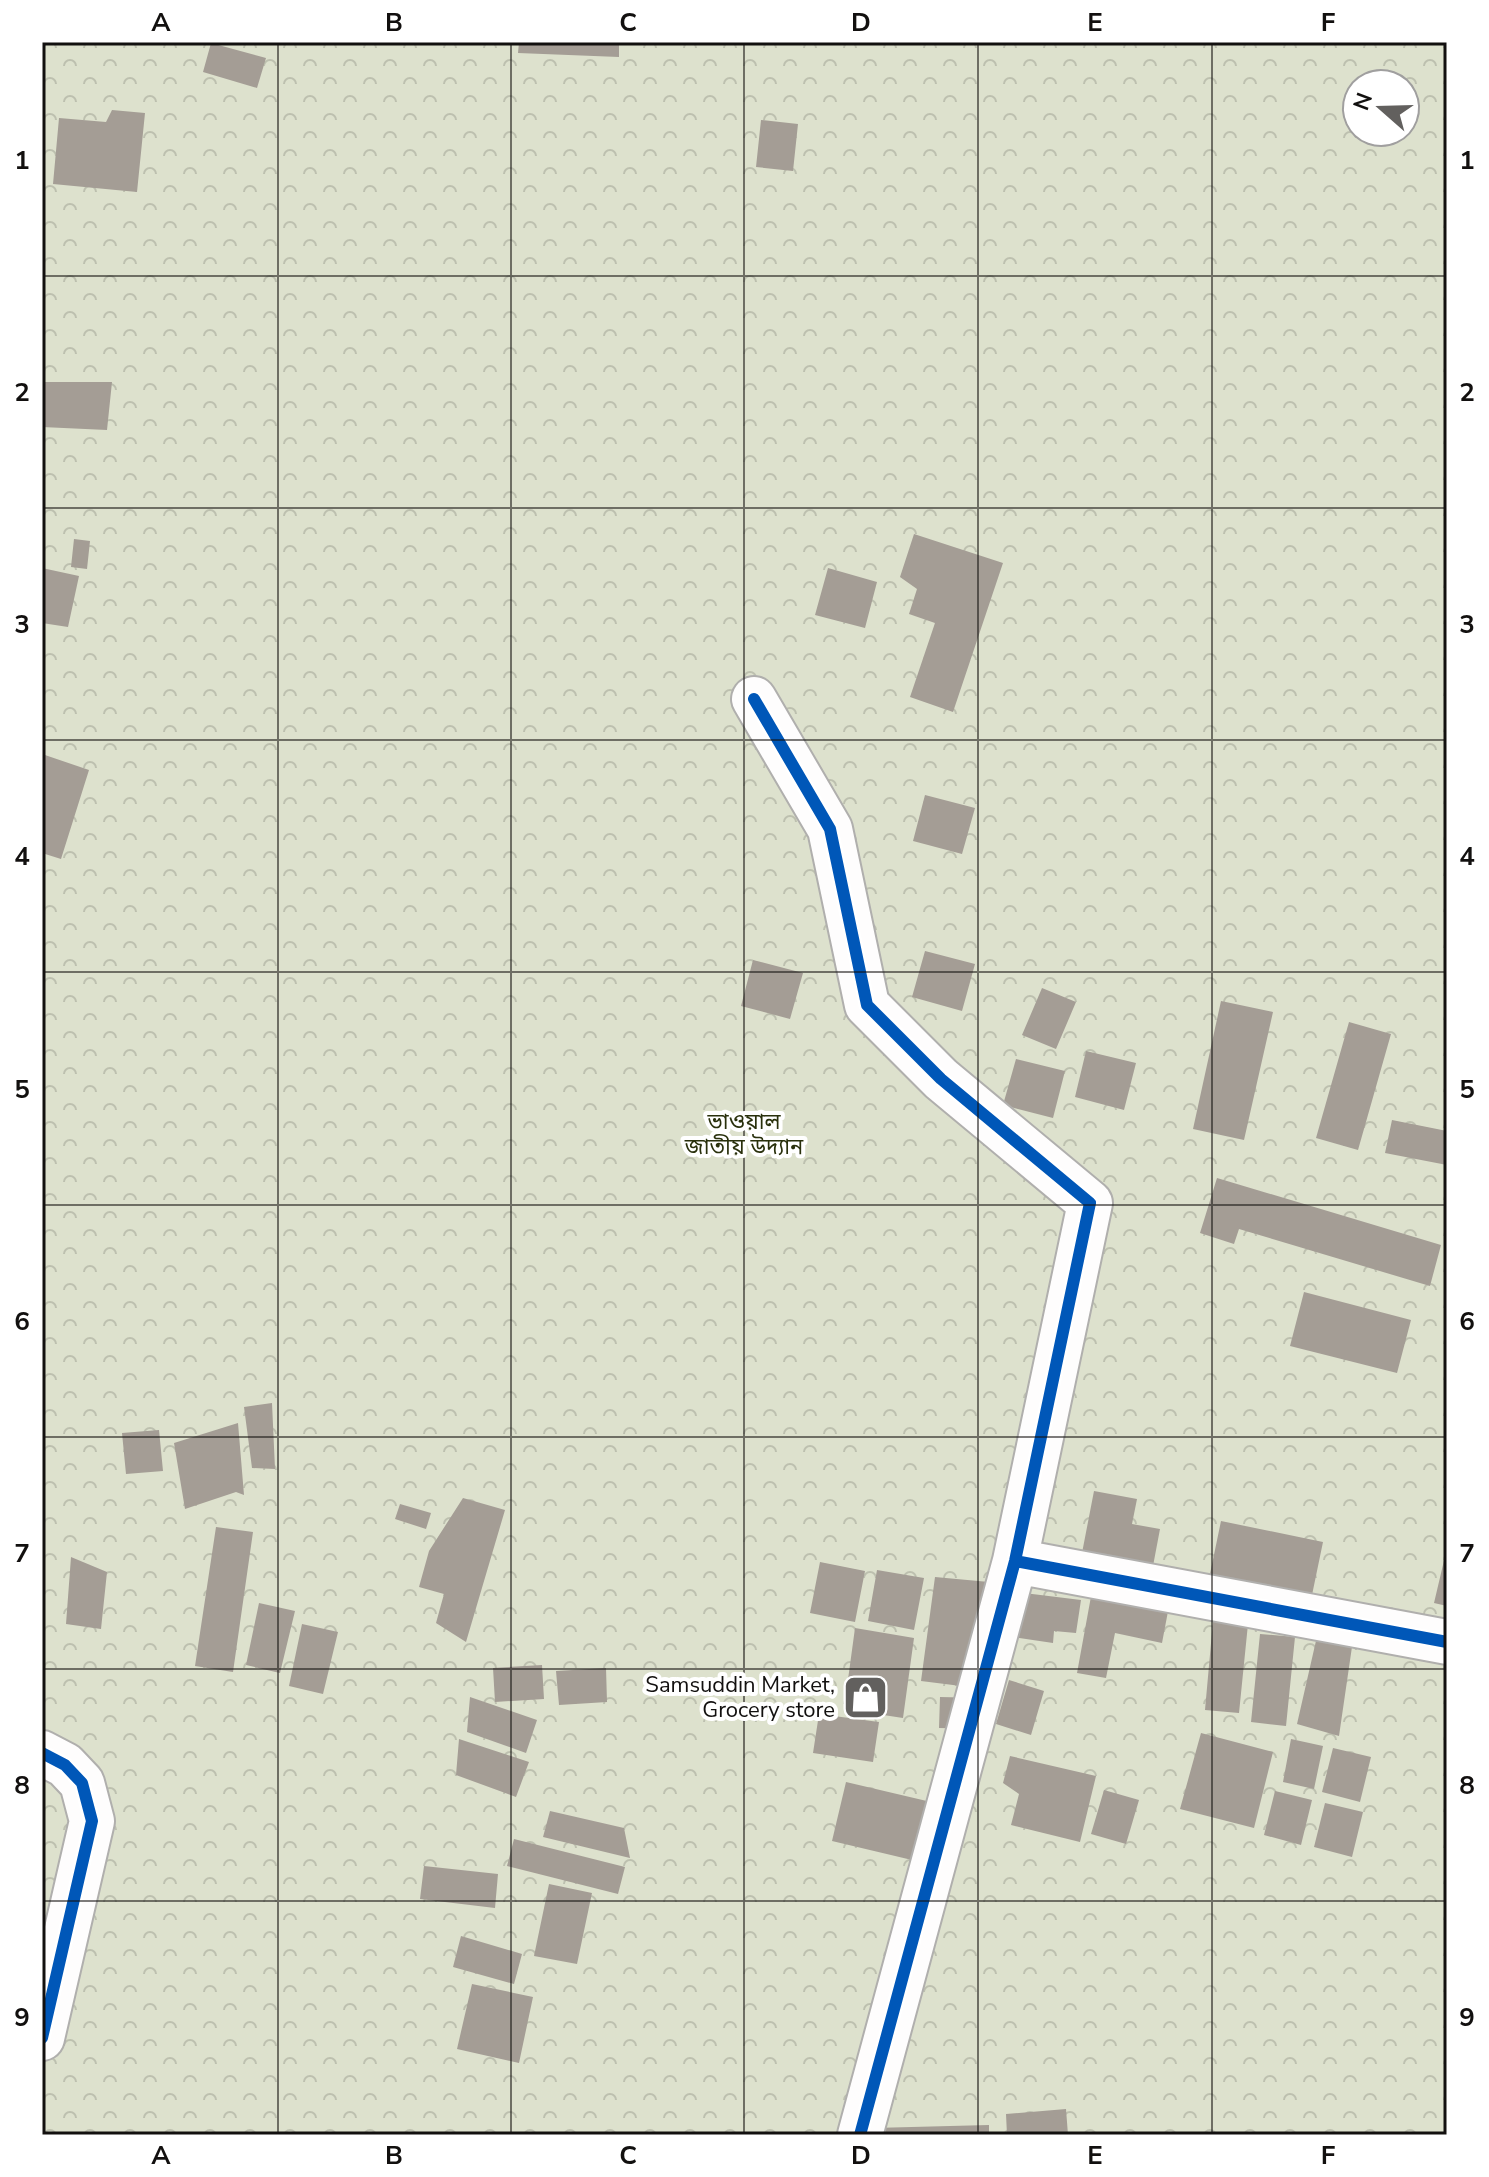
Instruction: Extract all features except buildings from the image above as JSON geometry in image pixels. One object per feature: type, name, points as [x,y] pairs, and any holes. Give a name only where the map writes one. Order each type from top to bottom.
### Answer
[{"type":"street","points":[[754,699],[830,829],[867,1005],[941,1079],[1090,1203],[1015,1561],[860,2135]]},
{"type":"street","points":[[1015,1561],[1447,1642]]},
{"type":"street","points":[[42,1753],[65,1765],[82,1783],[92,1821],[42,2038]]},
{"type":"green space","name":"ভাওয়াল জাতীয় উদ্যান","points":[[42,42],[1447,42],[1447,2135],[42,2135]]},
{"type":"cycle path","points":[[754,699],[830,829],[867,1005],[941,1079],[1090,1203],[1015,1561],[860,2135]]},
{"type":"cycle path","points":[[1015,1561],[1447,1642]]},
{"type":"cycle path","points":[[42,1753],[65,1765],[82,1783],[92,1821],[42,2038]]},
{"type":"place","name":"Samsuddin Market, Grocery store","points":[[866,1697]]}]
